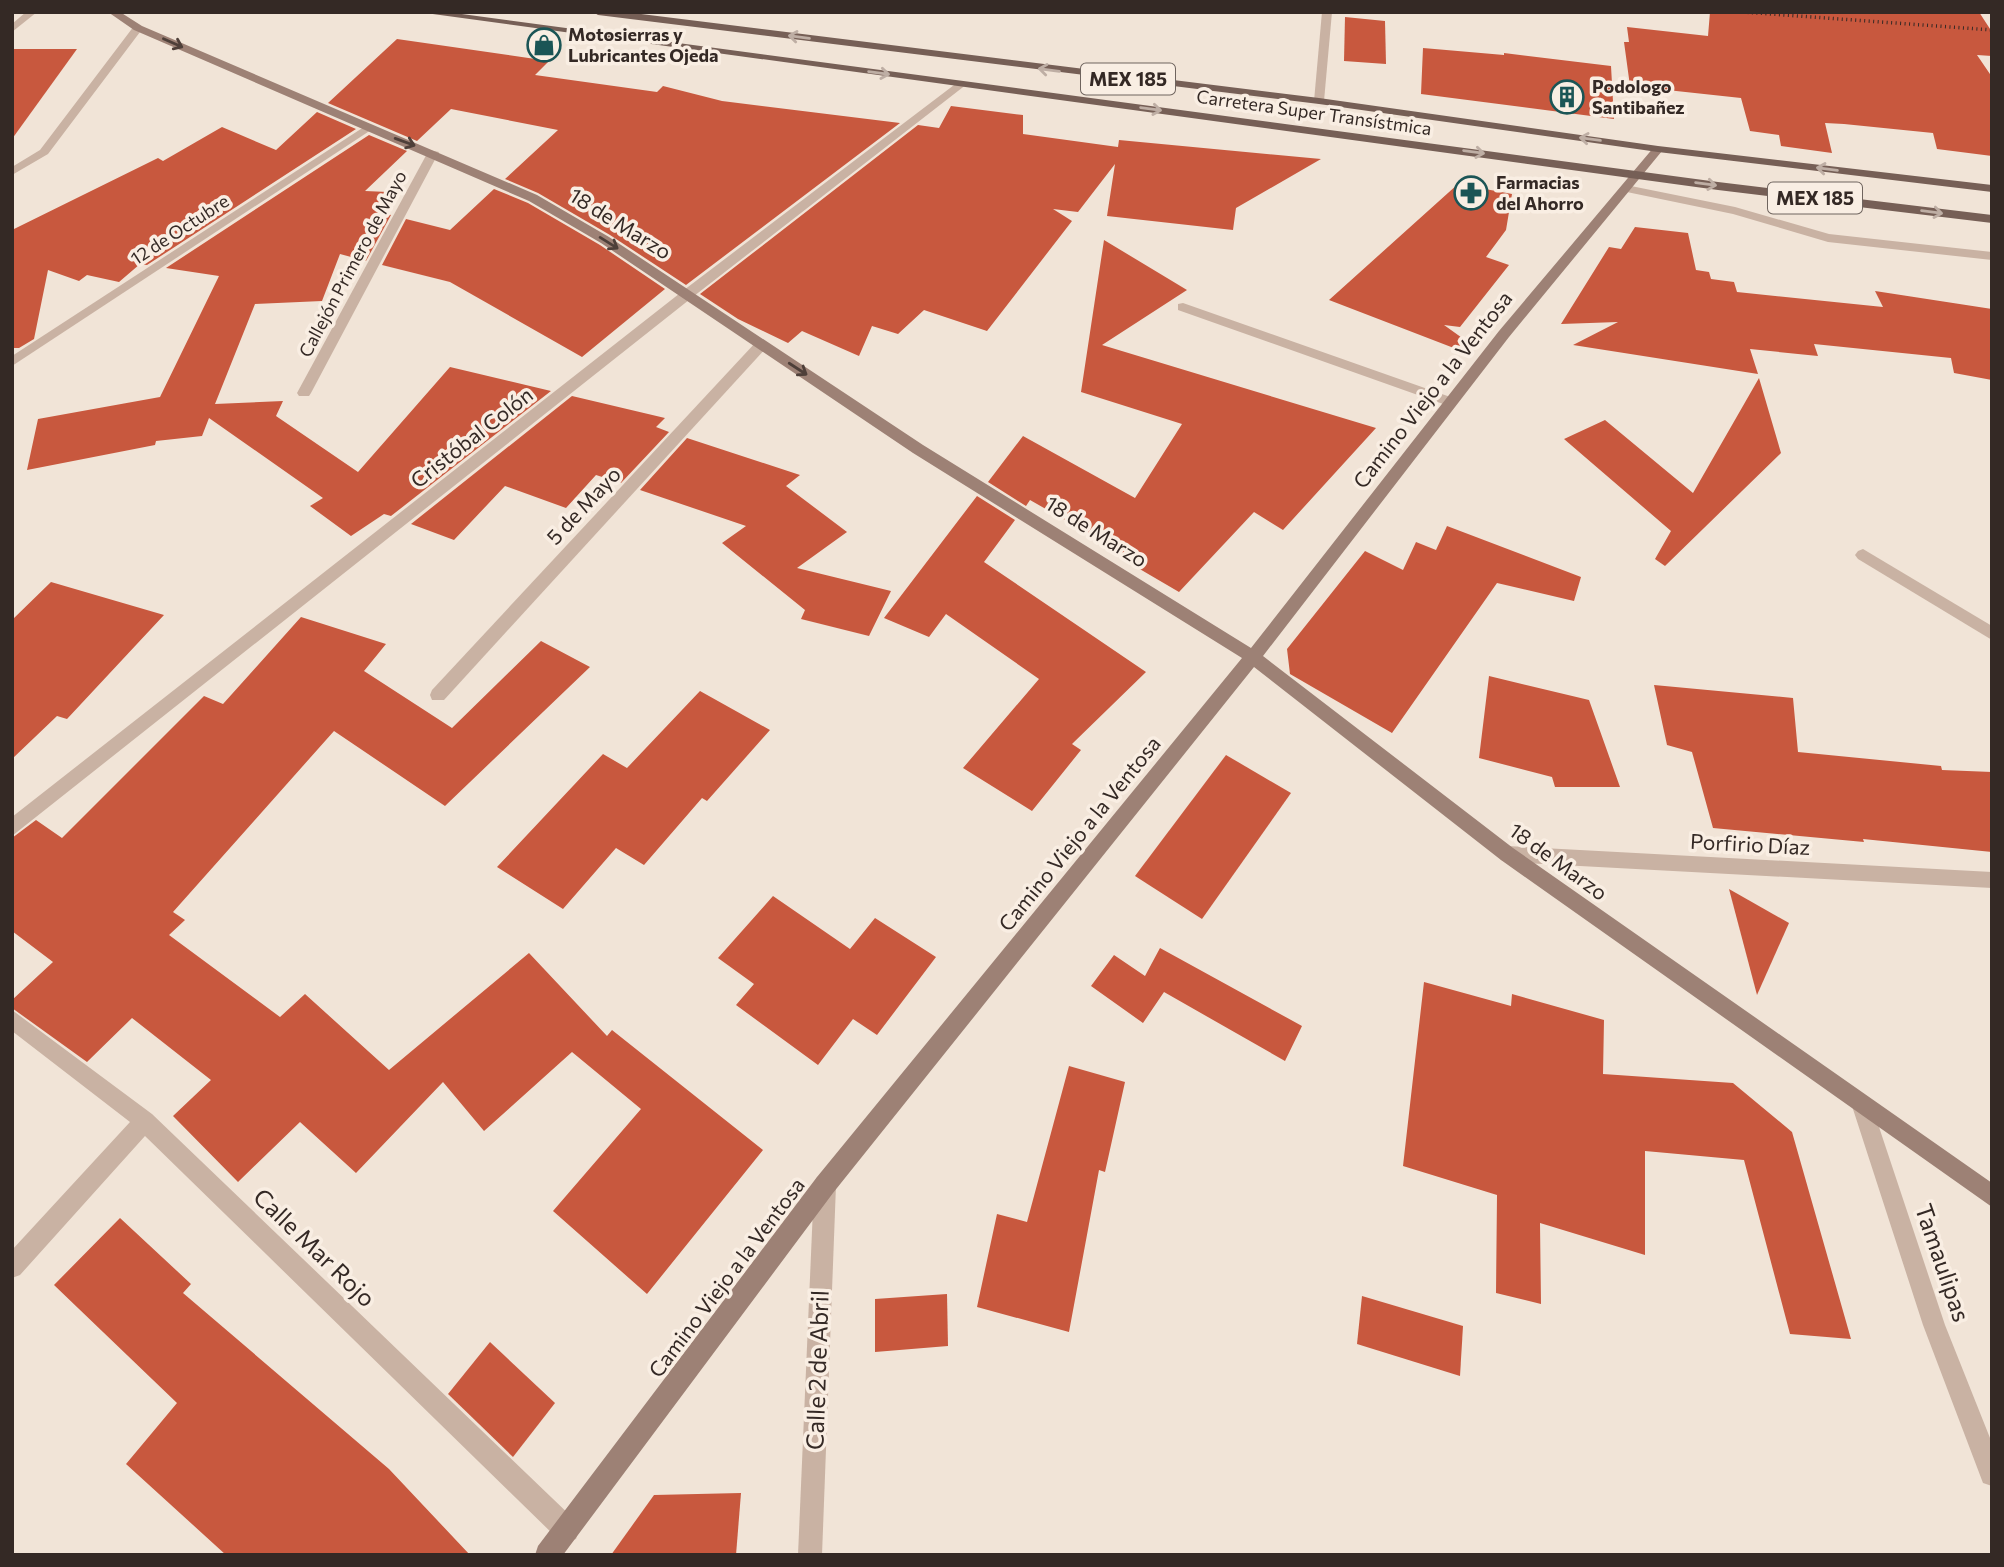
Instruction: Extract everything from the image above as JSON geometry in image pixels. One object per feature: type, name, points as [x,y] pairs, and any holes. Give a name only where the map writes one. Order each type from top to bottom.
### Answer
[{"type":"main road","name":"18 de Marzo","points":[[113,12],[138,28],[367,128],[433,152],[533,198],[688,293],[918,449],[1253,657],[1507,854],[1992,1196]]},
{"type":"main road","name":"Carretera Super Transístmica","points":[[423,12],[1992,219]]},
{"type":"main road","name":"Carretera Super Transístmica","points":[[598,12],[1319,101],[1658,149],[1992,188]]},
{"type":"main road","points":[[814,64],[829,41]]},
{"type":"main road","name":"Camino Viejo a la Ventosa","points":[[547,1555],[825,1185],[1253,657],[1451,402],[1658,149]]},
{"type":"street","points":[[12,29],[32,12]]},
{"type":"street","points":[[1319,101],[1327,12]]},
{"type":"street","points":[[12,173],[44,152],[138,28]]},
{"type":"street","name":"Cristóbal Colón","points":[[12,828],[688,293],[962,84]]},
{"type":"street","name":"12 de Octubre","points":[[12,362],[367,128]]},
{"type":"street","name":"Callejón Primero de Mayo","points":[[304,393],[433,152]]},
{"type":"street","points":[[1626,189],[1735,211],[1828,239],[1992,256]]},
{"type":"street","points":[[1183,307],[1451,402]]},
{"type":"street","name":"5 de Mayo","points":[[438,695],[761,345]]},
{"type":"street","points":[[1863,555],[1992,634]]},
{"type":"street","name":"Porfirio Díaz","points":[[1507,854],[1992,880]]},
{"type":"street","name":"Calle Mar Rojo","points":[[12,1018],[145,1121],[567,1530]]},
{"type":"street","name":"Tamaulipas","points":[[1862,1106],[1934,1325],[1992,1474]]},
{"type":"street","points":[[12,1267],[145,1121]]},
{"type":"street","name":"Calle 2 de Abril","points":[[810,1555],[825,1185]]},
{"type":"building","points":[[1710,12],[1979,12],[1992,32],[1992,56],[1977,55],[1992,77],[1992,156],[1937,149],[1933,133],[1825,123],[1832,153],[1781,146],[1779,135],[1750,131],[1741,98],[1630,86],[1624,42],[1629,42],[1627,27],[1708,36]]},
{"type":"building","points":[[1345,17],[1385,21],[1386,64],[1344,61]]},
{"type":"building","points":[[397,39],[549,61],[535,75],[657,92],[663,86],[722,101],[900,123],[686,285],[610,235],[538,193],[505,179],[558,130],[451,109],[417,141],[328,103]]},
{"type":"building","points":[[1423,48],[1504,53],[1611,66],[1614,119],[1421,94]]},
{"type":"building","points":[[12,49],[77,49],[12,139]]},
{"type":"building","points":[[951,106],[1023,115],[1023,134],[1118,147],[1119,140],[1321,159],[1236,208],[1233,230],[1107,216],[1115,164],[1078,212],[1053,209],[1072,221],[987,331],[924,310],[898,334],[872,326],[859,356],[802,331],[788,343],[738,319],[700,294],[918,125],[939,128]]},
{"type":"building","points":[[317,112],[356,129],[147,265],[140,264],[119,282],[87,275],[79,281],[48,270],[34,339],[19,348],[12,348],[12,230],[158,158],[163,161],[222,127],[276,150]]},
{"type":"building","points":[[369,135],[407,151],[365,191],[388,192],[375,211],[391,215],[366,261],[340,254],[322,301],[255,304],[215,404],[283,401],[276,416],[358,472],[450,367],[551,391],[391,516],[384,514],[351,536],[310,506],[323,498],[209,418],[202,436],[156,441],[155,445],[27,470],[38,419],[160,397],[219,276],[166,268]]},
{"type":"building","points":[[1458,184],[1512,194],[1506,230],[1486,257],[1509,265],[1460,327],[1444,325],[1465,340],[1459,350],[1329,300]]},
{"type":"building","points":[[494,189],[528,203],[600,245],[665,289],[582,357],[450,282],[382,265],[406,219],[450,230]]},
{"type":"building","points":[[1635,227],[1688,233],[1696,270],[1709,272],[1711,279],[1734,282],[1737,292],[1883,307],[1875,291],[1992,309],[1992,380],[1954,373],[1951,358],[1814,344],[1818,356],[1750,349],[1758,374],[1573,345],[1618,322],[1561,324],[1609,247],[1621,249]]},
{"type":"building","points":[[1104,240],[1187,290],[1102,345],[1376,428],[1283,530],[1254,512],[1179,592],[1126,561],[1130,557],[1030,500],[1026,506],[988,482],[1023,436],[1135,498],[1182,424],[1081,392]]},
{"type":"building","points":[[1759,378],[1781,453],[1665,566],[1655,559],[1671,531],[1564,439],[1605,420],[1693,493]]},
{"type":"building","points":[[572,396],[665,418],[656,427],[669,432],[621,483],[596,475],[566,508],[505,486],[454,540],[411,524]]},
{"type":"building","points":[[687,438],[800,475],[786,486],[847,532],[797,568],[891,591],[869,636],[801,619],[805,610],[722,543],[746,526],[640,490]]},
{"type":"building","points":[[977,496],[1015,520],[984,562],[1146,672],[1072,744],[1081,750],[1032,811],[963,768],[1039,679],[946,614],[929,637],[884,618]]},
{"type":"building","points":[[1447,526],[1581,577],[1574,601],[1497,583],[1392,733],[1290,674],[1287,649],[1365,551],[1403,570],[1416,542],[1436,550]]},
{"type":"building","points":[[51,582],[164,615],[67,719],[57,716],[12,759],[12,620]]},
{"type":"building","points":[[301,617],[386,644],[364,671],[452,728],[541,641],[590,667],[445,806],[334,731],[173,912],[185,920],[169,935],[280,1017],[305,994],[389,1070],[529,953],[607,1036],[612,1030],[763,1150],[647,1294],[553,1211],[641,1109],[572,1052],[484,1131],[443,1082],[356,1173],[300,1122],[238,1182],[173,1116],[211,1080],[132,1018],[87,1062],[12,1008],[12,1000],[53,962],[12,931],[12,838],[36,820],[62,838],[204,696],[223,704]]},
{"type":"building","points":[[1489,676],[1589,700],[1620,787],[1555,787],[1552,777],[1479,758]]},
{"type":"building","points":[[1654,685],[1793,698],[1798,752],[1941,766],[1942,770],[1992,772],[1992,852],[1713,828],[1692,752],[1667,745]]},
{"type":"building","points":[[700,691],[770,730],[707,801],[702,798],[644,865],[616,848],[563,909],[497,867],[603,754],[627,768]]},
{"type":"building","points":[[1226,755],[1291,793],[1202,919],[1135,876]]},
{"type":"building","points":[[1729,889],[1789,923],[1757,995]]},
{"type":"building","points":[[773,896],[850,949],[875,918],[936,957],[877,1035],[853,1019],[818,1065],[736,1005],[754,984],[718,958]]},
{"type":"building","points":[[1160,948],[1302,1026],[1285,1061],[1164,992],[1143,1023],[1091,986],[1114,955],[1145,976]]},
{"type":"building","points":[[1424,982],[1511,1006],[1512,994],[1604,1020],[1603,1074],[1733,1083],[1792,1132],[1851,1339],[1790,1334],[1744,1160],[1645,1151],[1645,1255],[1540,1223],[1541,1304],[1496,1293],[1497,1195],[1403,1166]]},
{"type":"building","points":[[1069,1066],[1125,1082],[1105,1172],[1099,1170],[1069,1332],[977,1307],[997,1214],[1027,1222]]},
{"type":"building","points":[[120,1218],[191,1284],[183,1293],[389,1469],[470,1555],[226,1555],[126,1464],[177,1403],[54,1285]]},
{"type":"building","points":[[947,1294],[948,1346],[875,1352],[875,1299]]},
{"type":"building","points":[[1362,1296],[1463,1326],[1460,1376],[1357,1344]]},
{"type":"building","points":[[490,1342],[555,1403],[513,1457],[448,1394]]},
{"type":"building","points":[[741,1493],[736,1555],[611,1555],[654,1495]]},
{"type":"railway","points":[[1743,12],[1992,30]]},
{"type":"place","name":"Motosierras y Lubricantes Ojeda","points":[[544,45]]},
{"type":"place","name":"Podologo Santibañez","points":[[1567,97]]},
{"type":"place","name":"Farmacias del Ahorro","points":[[1471,193]]}]
